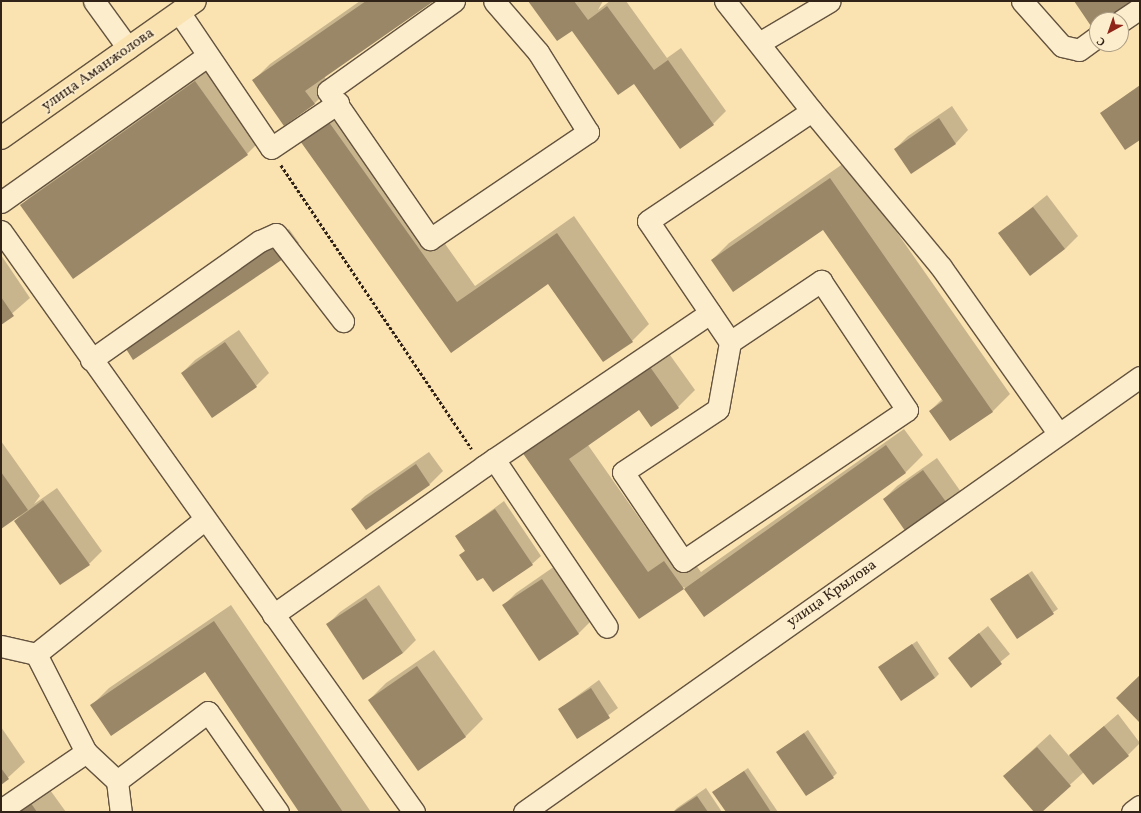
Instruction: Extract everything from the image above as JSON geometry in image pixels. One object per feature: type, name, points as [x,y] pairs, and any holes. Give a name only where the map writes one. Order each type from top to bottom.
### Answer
[{"type":"main road","name":"улица Аманжолова","points":[[1,138],[187,7]]},
{"type":"street","points":[[94,1],[128,48]]},
{"type":"street","points":[[454,1],[328,91],[338,102],[430,239],[588,132],[538,52],[494,1]]},
{"type":"street","points":[[725,1],[812,111],[941,267],[1059,434]]},
{"type":"street","points":[[759,43],[830,1]]},
{"type":"street","points":[[1022,1],[1062,46],[1079,50],[1089,43]]},
{"type":"street","points":[[187,7],[207,56],[271,148],[338,102]]},
{"type":"street","points":[[1129,16],[1140,8]]},
{"type":"street","points":[[1,202],[207,56]]},
{"type":"street","points":[[730,342],[821,281],[907,410],[683,561],[623,472],[718,409],[730,342],[648,221],[812,111]]},
{"type":"street","points":[[1,231],[204,520],[414,812]]},
{"type":"street","points":[[91,360],[260,241],[276,234],[343,321]]},
{"type":"street","points":[[273,615],[489,463],[710,313]]},
{"type":"street","name":"улица Крылова","points":[[524,812],[1140,377]]},
{"type":"street","points":[[489,463],[607,627]]},
{"type":"street","points":[[36,654],[204,520]]},
{"type":"street","points":[[1,646],[36,654]]},
{"type":"street","points":[[36,654],[86,752],[117,781],[121,812]]},
{"type":"street","points":[[117,781],[208,712],[278,812]]},
{"type":"street","points":[[1,810],[86,752]]},
{"type":"street","points":[[1132,812],[1140,806]]},
{"type":"path","points":[[271,148],[489,463]]},
{"type":"building","points":[[366,1],[434,1],[305,91],[315,104],[284,126],[252,80]]},
{"type":"building","points":[[528,1],[574,1],[588,20],[607,6],[654,70],[668,60],[714,125],[680,149],[634,84],[618,95],[572,31],[557,41]]},
{"type":"building","points":[[1074,1],[1131,1],[1134,6],[1125,12],[1089,12],[1089,23]]},
{"type":"building","points":[[195,81],[248,155],[73,279],[20,205]]},
{"type":"building","points":[[1139,86],[1140,140],[1125,150],[1100,113]]},
{"type":"building","points":[[326,118],[457,302],[557,233],[633,342],[603,362],[548,284],[451,353],[298,138]]},
{"type":"building","points":[[939,118],[956,144],[911,174],[894,149]]},
{"type":"building","points":[[830,178],[993,412],[950,441],[929,411],[943,401],[823,230],[733,292],[711,260]]},
{"type":"building","points":[[1033,207],[1065,249],[1030,276],[998,233]]},
{"type":"building","points":[[276,241],[286,257],[133,360],[123,344]]},
{"type":"building","points":[[1,297],[14,316],[1,325]]},
{"type":"building","points":[[225,342],[257,387],[212,418],[181,373]]},
{"type":"building","points":[[648,364],[679,408],[651,427],[639,410],[569,459],[648,572],[664,561],[684,589],[639,619],[522,452]]},
{"type":"building","points":[[886,445],[906,473],[704,617],[684,589]]},
{"type":"building","points":[[416,464],[430,485],[366,530],[351,509]]},
{"type":"building","points":[[923,470],[949,506],[908,535],[883,499]]},
{"type":"building","points":[[1,472],[28,510],[1,529]]},
{"type":"building","points":[[43,500],[90,565],[60,585],[14,521]]},
{"type":"building","points":[[495,509],[533,565],[493,592],[483,578],[477,581],[459,555],[465,551],[455,536]]},
{"type":"building","points":[[1028,574],[1054,614],[1017,639],[990,599]]},
{"type":"building","points":[[542,579],[579,634],[539,661],[502,605]]},
{"type":"building","points":[[366,598],[403,653],[363,680],[326,624]]},
{"type":"building","points":[[214,621],[343,812],[299,812],[205,672],[111,736],[90,705]]},
{"type":"building","points":[[979,633],[1002,664],[971,688],[948,658]]},
{"type":"building","points":[[912,644],[935,678],[901,701],[878,667]]},
{"type":"building","points":[[417,666],[466,737],[418,771],[368,700]]},
{"type":"building","points":[[1140,675],[1140,723],[1116,698]]},
{"type":"building","points":[[591,688],[610,718],[577,739],[558,709]]},
{"type":"building","points":[[1104,726],[1129,756],[1093,785],[1069,755]]},
{"type":"building","points":[[804,733],[834,778],[806,796],[776,752]]},
{"type":"building","points":[[1037,747],[1071,786],[1042,812],[1034,812],[1003,776]]},
{"type":"building","points":[[1,768],[9,779],[1,785]]},
{"type":"building","points":[[744,771],[771,812],[726,812],[712,792]]},
{"type":"building","points":[[697,796],[708,812],[673,812]]},
{"type":"building","points":[[28,799],[37,812],[10,812]]}]
